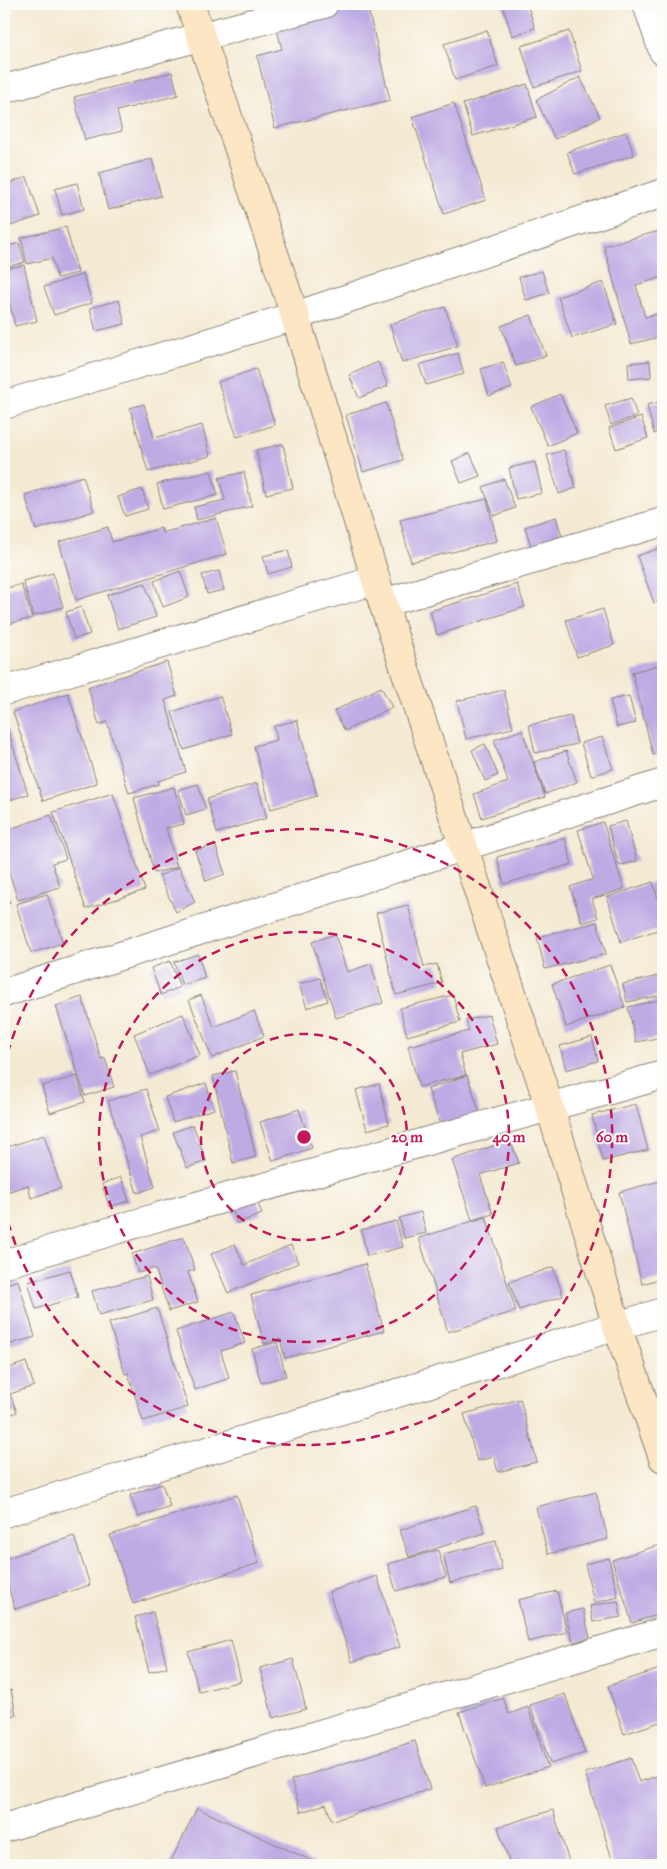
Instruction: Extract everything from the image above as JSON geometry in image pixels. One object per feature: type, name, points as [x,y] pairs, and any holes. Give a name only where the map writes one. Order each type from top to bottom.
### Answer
[{"type":"main road","points":[[190,4],[295,316],[380,591],[550,1108],[617,1326],[663,1458]]},
{"type":"street","points":[[4,89],[324,4]]},
{"type":"street","points":[[647,4],[663,51]]},
{"type":"street","points":[[4,405],[295,316],[663,193]]},
{"type":"street","points":[[4,691],[380,591],[663,522]]},
{"type":"street","points":[[4,993],[663,783]]},
{"type":"street","points":[[4,1264],[171,1214],[663,1075]]},
{"type":"street","points":[[4,1513],[663,1312]]},
{"type":"street","points":[[4,1828],[663,1632]]},
{"type":"building","points":[[316,4],[367,4],[390,100],[275,128],[257,56],[282,49],[273,15]]},
{"type":"building","points":[[502,4],[527,4],[535,28],[512,36]]},
{"type":"building","points":[[487,30],[498,66],[455,80],[444,44]]},
{"type":"building","points":[[569,31],[582,71],[534,87],[521,46]]},
{"type":"building","points":[[172,72],[178,95],[117,111],[122,131],[85,140],[74,97]]},
{"type":"building","points":[[580,77],[600,117],[555,139],[536,100]]},
{"type":"building","points":[[527,84],[537,117],[473,136],[463,104]]},
{"type":"building","points":[[454,103],[486,200],[444,214],[412,117]]},
{"type":"building","points":[[626,132],[634,155],[575,174],[567,152]]},
{"type":"building","points":[[152,159],[161,196],[108,210],[99,173]]},
{"type":"building","points":[[27,177],[40,216],[5,228],[4,185]]},
{"type":"building","points":[[77,183],[84,209],[62,215],[55,189]]},
{"type":"building","points":[[66,227],[78,273],[57,278],[52,258],[27,264],[21,238]]},
{"type":"building","points":[[663,230],[663,257],[661,258],[663,277],[636,285],[645,317],[663,313],[663,336],[631,344],[604,246]]},
{"type":"building","points":[[19,243],[25,262],[6,267],[4,247]]},
{"type":"building","points":[[24,265],[37,321],[15,326],[4,279],[4,269]]},
{"type":"building","points":[[542,271],[549,293],[526,300],[519,277]]},
{"type":"building","points":[[83,274],[92,303],[54,315],[44,287]]},
{"type":"building","points":[[603,282],[617,324],[572,338],[558,297]]},
{"type":"building","points":[[119,300],[125,324],[96,331],[90,308]]},
{"type":"building","points":[[445,307],[458,346],[402,363],[390,324]]},
{"type":"building","points":[[531,315],[546,356],[516,366],[501,326]]},
{"type":"building","points":[[458,353],[464,374],[426,385],[419,365]]},
{"type":"building","points":[[650,361],[651,377],[629,379],[628,363]]},
{"type":"building","points":[[378,362],[388,386],[359,398],[349,375]]},
{"type":"building","points":[[503,362],[512,388],[489,396],[481,369]]},
{"type":"building","points":[[256,369],[275,425],[237,437],[218,382]]},
{"type":"building","points":[[560,394],[577,433],[548,446],[531,407]]},
{"type":"building","points":[[631,398],[637,416],[611,425],[605,406]]},
{"type":"building","points":[[663,401],[663,431],[654,434],[647,405]]},
{"type":"building","points":[[386,403],[403,460],[363,472],[346,415]]},
{"type":"building","points":[[144,404],[154,438],[202,425],[210,456],[148,472],[130,408]]},
{"type":"building","points":[[641,417],[648,438],[616,449],[609,428]]},
{"type":"building","points":[[283,444],[293,488],[266,494],[256,450]]},
{"type":"building","points":[[564,450],[576,488],[559,494],[547,455]]},
{"type":"building","points":[[470,453],[480,476],[461,483],[452,461]]},
{"type":"building","points":[[535,462],[542,493],[516,499],[509,468]]},
{"type":"building","points":[[211,471],[218,495],[163,509],[157,484]]},
{"type":"building","points":[[244,472],[252,506],[197,520],[194,507],[225,500],[219,478]]},
{"type":"building","points":[[83,476],[94,511],[36,530],[25,495]]},
{"type":"building","points":[[504,479],[515,508],[494,516],[483,487]]},
{"type":"building","points":[[142,489],[148,509],[125,516],[118,497]]},
{"type":"building","points":[[487,499],[497,541],[411,562],[400,520]]},
{"type":"building","points":[[556,517],[562,536],[531,546],[525,527]]},
{"type":"building","points":[[216,518],[227,554],[76,600],[59,542],[108,527],[112,542],[161,528],[162,533]]},
{"type":"building","points":[[663,547],[663,600],[654,603],[637,556]]},
{"type":"building","points":[[288,550],[292,567],[268,574],[263,556]]},
{"type":"building","points":[[180,571],[189,597],[163,607],[154,581]]},
{"type":"building","points":[[219,571],[224,590],[207,594],[202,575]]},
{"type":"building","points":[[53,573],[63,607],[33,616],[23,581]]},
{"type":"building","points":[[145,583],[156,617],[118,629],[107,595]]},
{"type":"building","points":[[21,584],[32,618],[5,625],[4,589]]},
{"type":"building","points":[[517,584],[525,607],[437,635],[430,611]]},
{"type":"building","points":[[81,607],[90,634],[74,639],[66,612]]},
{"type":"building","points":[[603,609],[614,645],[577,657],[566,620]]},
{"type":"building","points":[[167,662],[177,696],[165,700],[186,772],[158,781],[159,784],[129,793],[107,722],[99,725],[88,687]]},
{"type":"building","points":[[663,664],[663,711],[660,711],[663,724],[663,752],[653,755],[632,672]]},
{"type":"building","points":[[381,687],[392,707],[345,731],[334,711]]},
{"type":"building","points":[[504,690],[513,728],[466,739],[457,701]]},
{"type":"building","points":[[68,693],[97,783],[43,801],[13,712]]},
{"type":"building","points":[[220,696],[232,734],[184,750],[172,712]]},
{"type":"building","points":[[629,696],[636,723],[617,727],[610,700]]},
{"type":"building","points":[[571,716],[577,744],[535,753],[529,725]]},
{"type":"building","points":[[297,720],[317,796],[271,809],[254,746],[277,740],[274,726]]},
{"type":"building","points":[[7,727],[28,794],[4,802],[4,729]]},
{"type":"building","points":[[522,730],[545,797],[482,818],[474,794],[508,782],[494,740]]},
{"type":"building","points":[[602,737],[613,769],[591,776],[581,743]]},
{"type":"building","points":[[485,744],[498,775],[485,781],[472,750]]},
{"type":"building","points":[[566,751],[577,782],[545,794],[534,762]]},
{"type":"building","points":[[257,783],[267,818],[217,833],[207,799]]},
{"type":"building","points":[[198,784],[206,809],[186,815],[178,790]]},
{"type":"building","points":[[174,787],[184,824],[166,828],[177,867],[154,873],[134,798]]},
{"type":"building","points":[[113,793],[145,890],[86,909],[53,812]]},
{"type":"building","points":[[51,815],[66,859],[52,863],[60,887],[18,900],[4,857],[4,831]]},
{"type":"building","points":[[626,821],[637,861],[619,866],[608,826]]},
{"type":"building","points":[[603,822],[624,889],[592,899],[598,918],[582,923],[570,887],[593,879],[578,830]]},
{"type":"building","points":[[565,838],[572,864],[504,884],[497,857]]},
{"type":"building","points":[[215,844],[225,874],[206,881],[195,851]]},
{"type":"building","points":[[179,867],[195,902],[176,912],[159,876]]},
{"type":"building","points":[[653,882],[663,915],[663,928],[621,942],[607,897]]},
{"type":"building","points":[[4,885],[10,903],[4,904]]},
{"type":"building","points":[[47,894],[63,943],[31,953],[16,904]]},
{"type":"building","points":[[408,905],[424,967],[437,964],[442,983],[396,995],[376,913]]},
{"type":"building","points":[[597,922],[606,954],[545,969],[537,937]]},
{"type":"building","points":[[335,934],[347,972],[371,964],[383,1003],[336,1018],[312,942]]},
{"type":"building","points":[[198,954],[205,978],[182,985],[174,962]]},
{"type":"building","points":[[170,961],[180,987],[161,995],[151,968]]},
{"type":"building","points":[[610,965],[625,1007],[566,1027],[552,984]]},
{"type":"building","points":[[663,975],[663,995],[627,1002],[623,984]]},
{"type":"building","points":[[320,978],[328,1001],[307,1008],[299,984]]},
{"type":"building","points":[[201,995],[214,1027],[254,1011],[264,1036],[212,1058],[189,1000]]},
{"type":"building","points":[[453,995],[460,1022],[407,1036],[400,1008]]},
{"type":"building","points":[[82,997],[101,1059],[105,1058],[114,1087],[85,1096],[56,1006]]},
{"type":"building","points":[[663,999],[663,1037],[636,1042],[628,1007]]},
{"type":"building","points":[[183,1014],[200,1055],[150,1075],[134,1034]]},
{"type":"building","points":[[489,1015],[497,1044],[460,1054],[466,1075],[419,1087],[408,1046],[469,1031],[466,1020]]},
{"type":"building","points":[[592,1037],[598,1061],[566,1070],[560,1046]]},
{"type":"building","points":[[235,1071],[256,1157],[233,1163],[213,1076]]},
{"type":"building","points":[[467,1075],[480,1113],[441,1127],[428,1089]]},
{"type":"building","points":[[77,1076],[85,1102],[50,1113],[42,1086]]},
{"type":"building","points":[[206,1083],[214,1109],[173,1122],[165,1097]]},
{"type":"building","points":[[379,1084],[389,1124],[367,1130],[356,1090]]},
{"type":"building","points":[[146,1089],[160,1131],[140,1137],[155,1187],[137,1193],[108,1101]]},
{"type":"building","points":[[636,1104],[648,1150],[603,1161],[592,1115]]},
{"type":"building","points":[[299,1109],[312,1148],[273,1161],[260,1122]]},
{"type":"building","points":[[193,1125],[206,1161],[187,1168],[173,1132]]},
{"type":"building","points":[[44,1135],[61,1188],[31,1198],[28,1185],[4,1193],[4,1148]]},
{"type":"building","points":[[510,1140],[519,1163],[480,1175],[493,1214],[472,1220],[452,1160]]},
{"type":"building","points":[[121,1177],[129,1201],[109,1207],[102,1184]]},
{"type":"building","points":[[663,1180],[663,1278],[642,1284],[619,1192]]},
{"type":"building","points":[[255,1195],[262,1214],[237,1223],[230,1204]]},
{"type":"building","points":[[421,1212],[426,1233],[404,1238],[399,1218]]},
{"type":"building","points":[[486,1217],[516,1311],[448,1332],[419,1238]]},
{"type":"building","points":[[396,1221],[403,1247],[367,1256],[361,1230]]},
{"type":"building","points":[[184,1237],[195,1270],[188,1272],[198,1302],[169,1311],[155,1268],[138,1273],[132,1254]]},
{"type":"building","points":[[235,1244],[244,1265],[291,1245],[298,1263],[228,1293],[211,1254]]},
{"type":"building","points":[[365,1264],[384,1331],[285,1358],[280,1339],[264,1344],[251,1295]]},
{"type":"building","points":[[553,1267],[563,1296],[519,1310],[509,1282]]},
{"type":"building","points":[[70,1270],[78,1297],[36,1309],[28,1282]]},
{"type":"building","points":[[147,1276],[153,1300],[99,1315],[92,1291]]},
{"type":"building","points":[[18,1280],[35,1337],[4,1346],[4,1285]]},
{"type":"building","points":[[157,1308],[188,1407],[143,1421],[128,1373],[125,1374],[109,1323]]},
{"type":"building","points":[[234,1312],[245,1343],[221,1351],[229,1378],[195,1390],[176,1331]]},
{"type":"building","points":[[277,1342],[286,1376],[261,1383],[252,1349]]},
{"type":"building","points":[[26,1362],[34,1386],[10,1394],[17,1412],[4,1417],[4,1370]]},
{"type":"building","points":[[520,1399],[537,1462],[498,1472],[494,1457],[477,1461],[464,1414]]},
{"type":"building","points":[[162,1484],[170,1506],[138,1517],[130,1495]]},
{"type":"building","points":[[596,1492],[608,1539],[548,1554],[536,1507]]},
{"type":"building","points":[[237,1495],[259,1563],[133,1604],[110,1535]]},
{"type":"building","points":[[476,1506],[485,1533],[409,1557],[400,1530]]},
{"type":"building","points":[[74,1536],[90,1585],[15,1609],[4,1574],[4,1559]]},
{"type":"building","points":[[496,1541],[502,1570],[450,1583],[443,1554]]},
{"type":"building","points":[[662,1544],[663,1613],[632,1623],[612,1560]]},
{"type":"building","points":[[438,1550],[446,1577],[396,1591],[388,1564]]},
{"type":"building","points":[[609,1558],[618,1597],[594,1603],[585,1564]]},
{"type":"building","points":[[377,1576],[400,1647],[352,1662],[329,1592]]},
{"type":"building","points":[[557,1591],[567,1632],[528,1642],[518,1600]]},
{"type":"building","points":[[618,1601],[621,1617],[593,1622],[590,1606]]},
{"type":"building","points":[[583,1609],[590,1638],[573,1642],[565,1613]]},
{"type":"building","points":[[153,1612],[167,1667],[149,1672],[135,1617]]},
{"type":"building","points":[[231,1640],[241,1681],[199,1692],[188,1652]]},
{"type":"building","points":[[663,1643],[663,1663],[657,1645]]},
{"type":"building","points":[[293,1659],[306,1709],[273,1718],[260,1668]]},
{"type":"building","points":[[663,1668],[663,1721],[624,1734],[608,1686]]},
{"type":"building","points":[[11,1690],[16,1715],[4,1717],[4,1692]]},
{"type":"building","points":[[565,1694],[585,1753],[550,1764],[530,1705]]},
{"type":"building","points":[[503,1698],[509,1714],[528,1707],[548,1767],[485,1788],[459,1712]]},
{"type":"building","points":[[415,1741],[430,1789],[332,1821],[326,1804],[301,1812],[291,1780]]},
{"type":"building","points":[[631,1758],[639,1782],[663,1774],[663,1865],[614,1865],[585,1773]]},
{"type":"building","points":[[197,1808],[321,1865],[169,1865]]},
{"type":"building","points":[[553,1810],[570,1865],[510,1865],[498,1827]]},
{"type":"building","points":[[147,1859],[161,1865],[144,1865]]}]
